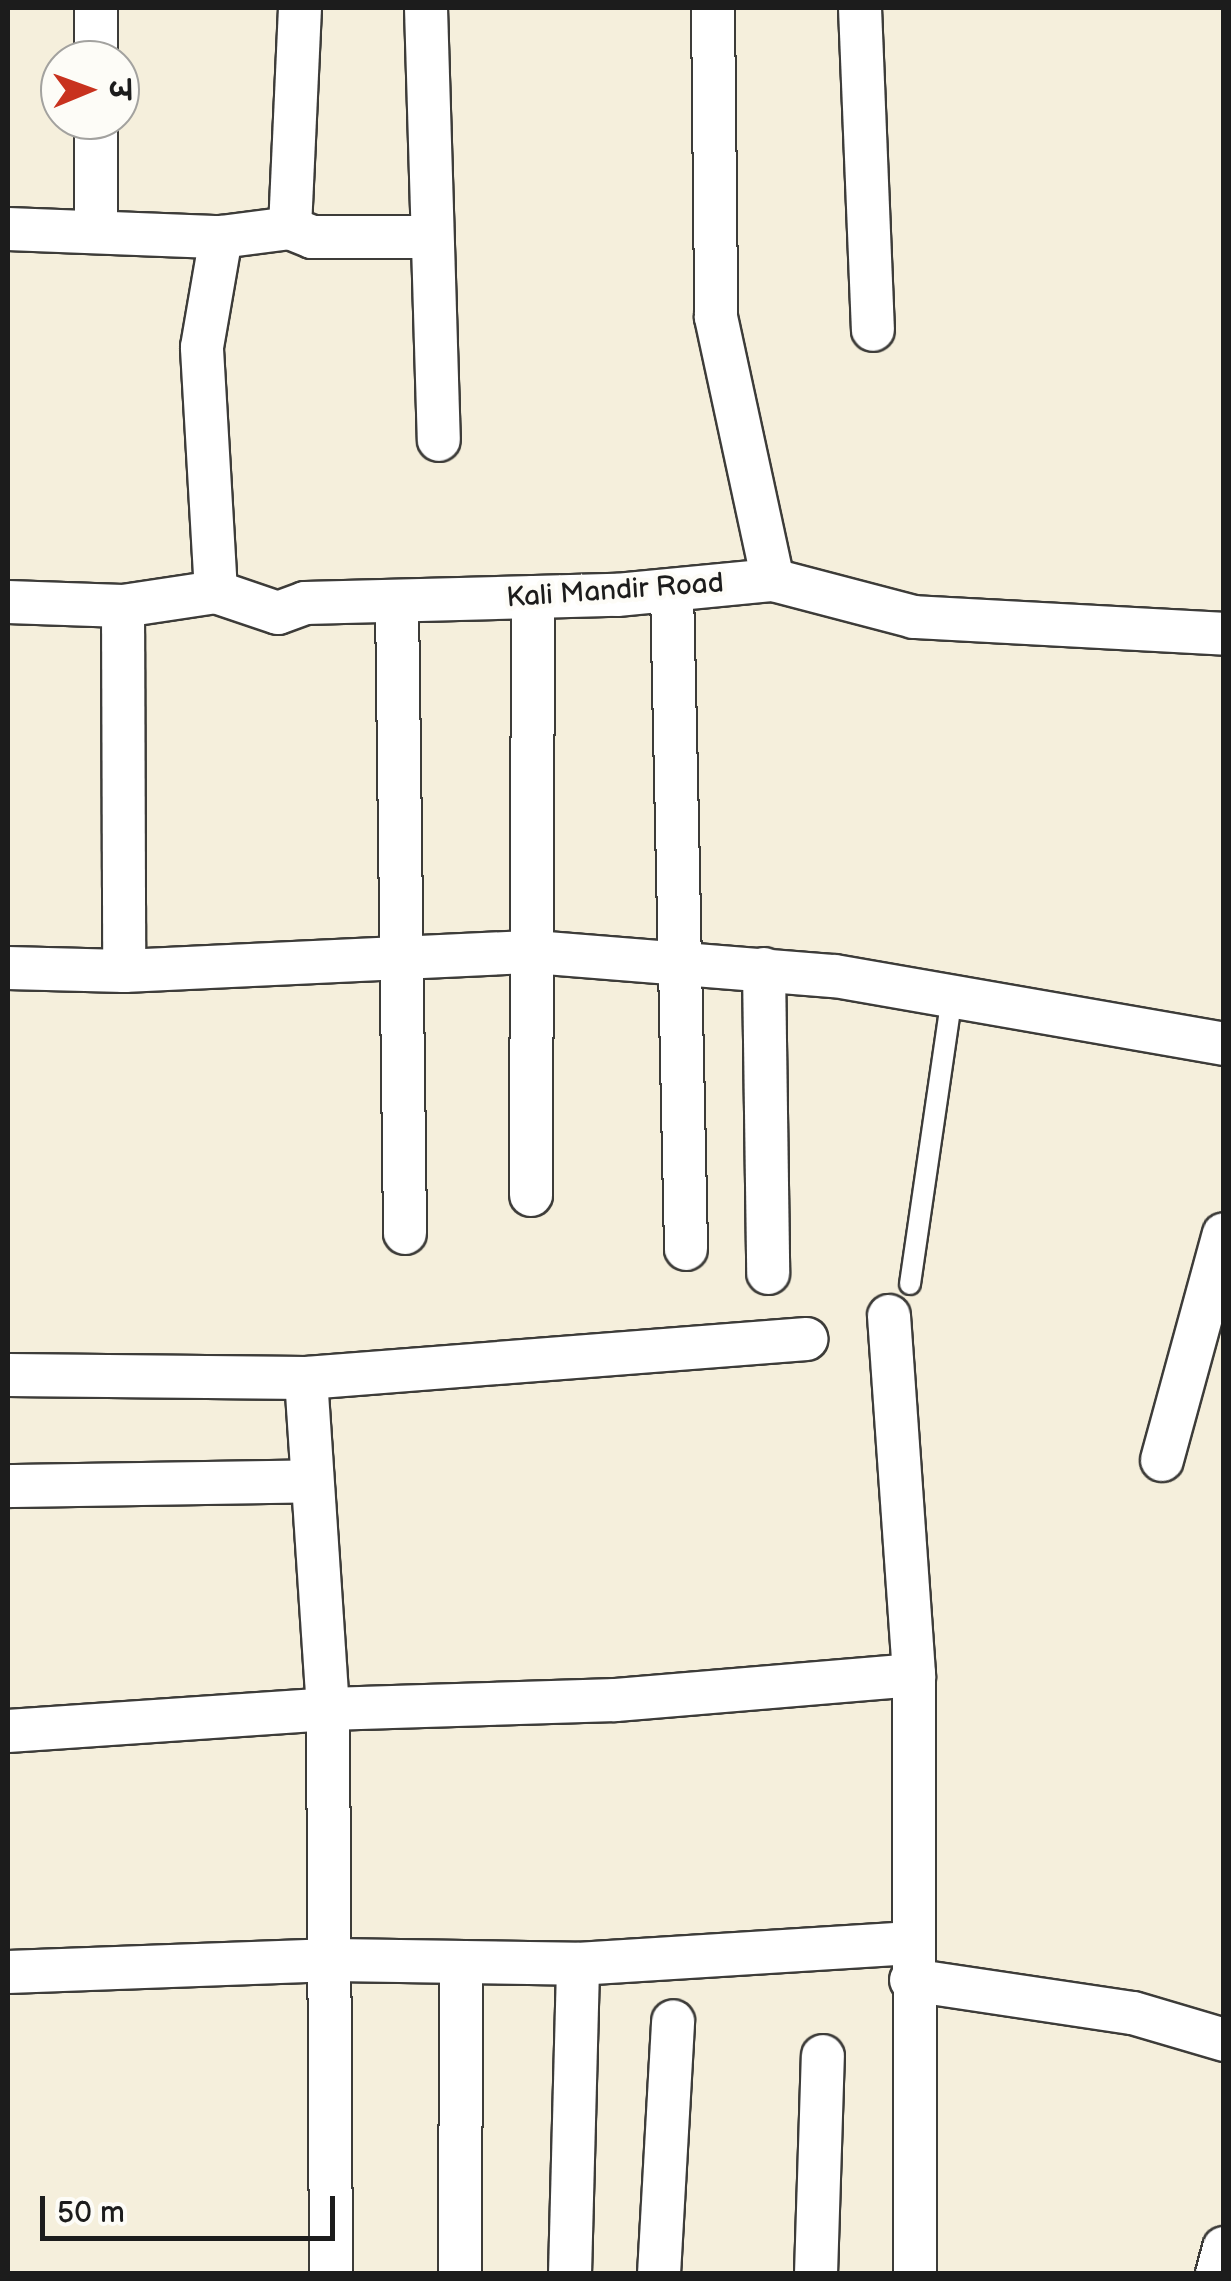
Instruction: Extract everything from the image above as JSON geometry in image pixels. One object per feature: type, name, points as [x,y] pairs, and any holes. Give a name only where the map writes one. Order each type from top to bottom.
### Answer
[{"type":"street","points":[[96,8],[96,40]]},
{"type":"street","points":[[290,228],[300,8]]},
{"type":"street","points":[[426,8],[439,440]]},
{"type":"street","points":[[713,8],[716,317],[772,580]]},
{"type":"street","points":[[860,8],[873,330]]},
{"type":"street","points":[[96,140],[96,230]]},
{"type":"street","points":[[8,229],[221,237],[290,228],[312,237],[432,238]]},
{"type":"street","points":[[216,592],[202,347],[221,237]]},
{"type":"street","name":"Kali Mandir Road","points":[[8,602],[123,606],[216,592],[278,613],[305,603],[532,597],[772,580],[914,617],[1224,634]]},
{"type":"street","points":[[672,590],[684,961],[686,1249]]},
{"type":"street","points":[[530,1195],[534,952],[532,597]]},
{"type":"street","points":[[398,601],[405,1233]]},
{"type":"street","points":[[123,606],[124,970]]},
{"type":"street","points":[[8,968],[124,970],[534,952],[684,961],[952,996],[1224,1044]]},
{"type":"street","points":[[764,969],[768,1274]]},
{"type":"street","points":[[1162,1460],[1224,1234]]},
{"type":"street","points":[[900,1300],[914,1675],[910,1961],[916,2274]]},
{"type":"street","points":[[8,1376],[306,1378],[806,1339]]},
{"type":"street","points":[[306,1378],[328,1709],[334,1960],[331,2274]]},
{"type":"street","points":[[8,1486],[312,1481]]},
{"type":"street","points":[[8,1731],[328,1709],[616,1700],[914,1675]]},
{"type":"street","points":[[8,1972],[334,1960],[578,1964],[910,1961],[1133,2013],[1224,2040]]},
{"type":"street","points":[[460,2274],[461,1962]]},
{"type":"street","points":[[570,2274],[578,1964]]},
{"type":"street","points":[[659,2274],[673,2021]]},
{"type":"street","points":[[816,2274],[823,2056]]},
{"type":"street","points":[[1217,2274],[1224,2248]]},
{"type":"lane","points":[[900,1300],[952,996]]}]
